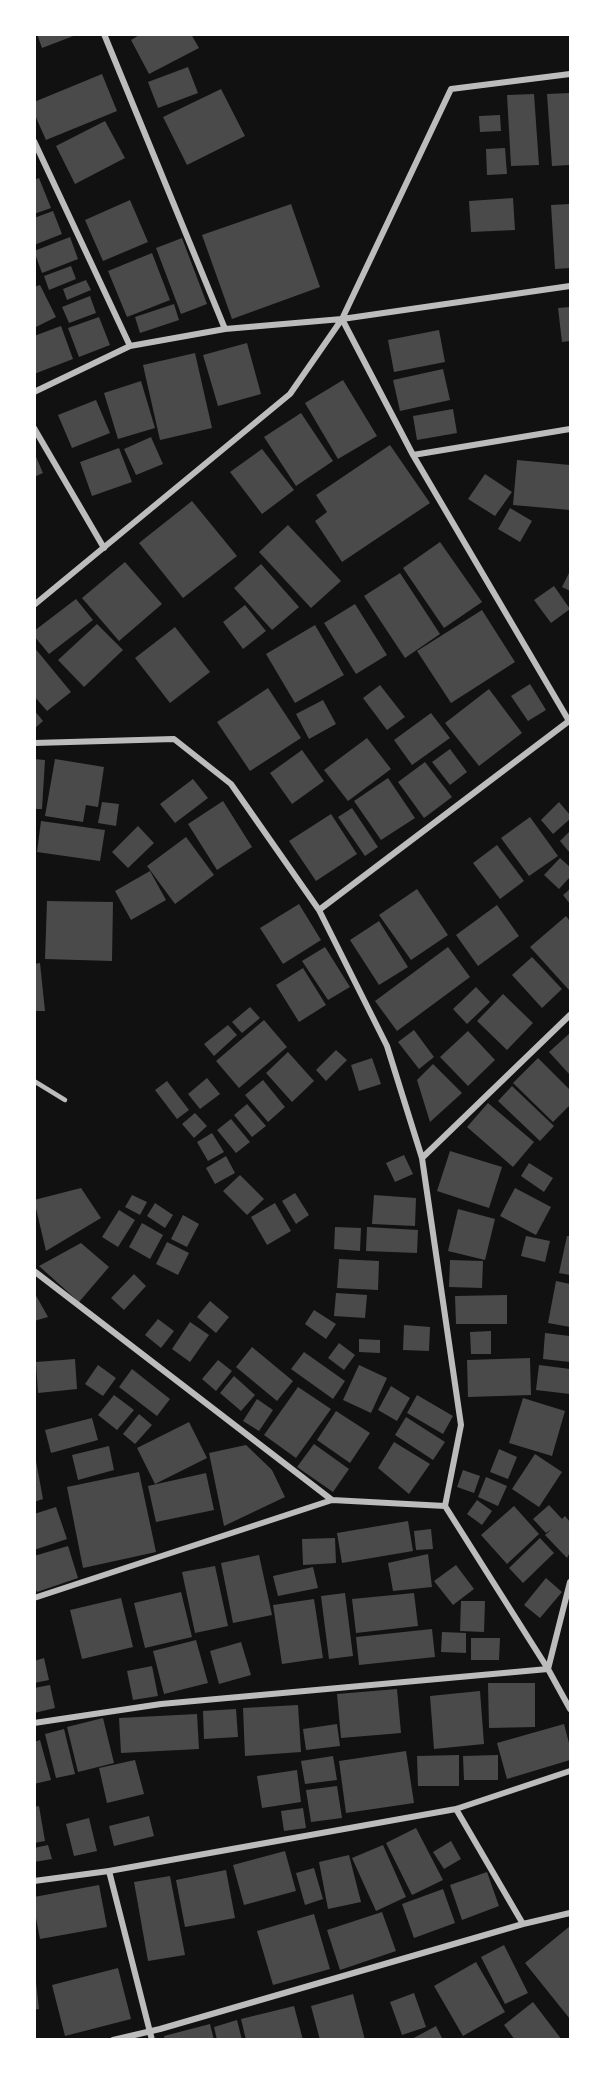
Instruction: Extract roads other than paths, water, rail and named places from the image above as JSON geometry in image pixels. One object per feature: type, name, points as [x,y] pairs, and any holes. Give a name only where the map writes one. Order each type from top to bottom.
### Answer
[{"type":"street","points":[[104,34],[225,329]]},
{"type":"street","points":[[34,605],[290,394],[342,319],[451,89],[570,74]]},
{"type":"street","points":[[34,141],[130,346]]},
{"type":"street","points":[[34,392],[130,346],[225,329],[342,319],[570,286]]},
{"type":"street","points":[[319,910],[570,720],[413,455],[342,319]]},
{"type":"street","points":[[34,428],[104,548]]},
{"type":"street","points":[[413,455],[570,429]]},
{"type":"street","points":[[34,743],[174,739],[231,784],[319,910],[387,1046],[422,1158],[461,1425],[445,1506],[548,1669],[570,1709]]},
{"type":"street","points":[[422,1158],[570,1015]]},
{"type":"street","points":[[34,1271],[332,1500]]},
{"type":"street","points":[[34,1598],[332,1500],[445,1506]]},
{"type":"street","points":[[548,1669],[570,1582]]},
{"type":"street","points":[[34,1723],[161,1704],[548,1669]]},
{"type":"street","points":[[34,1881],[110,1871],[456,1809],[570,1771]]},
{"type":"street","points":[[456,1809],[524,1924]]},
{"type":"street","points":[[110,1871],[153,2040]]},
{"type":"street","points":[[113,2040],[570,1913]]},
{"type":"lane","points":[[34,1082],[64,1100]]}]
